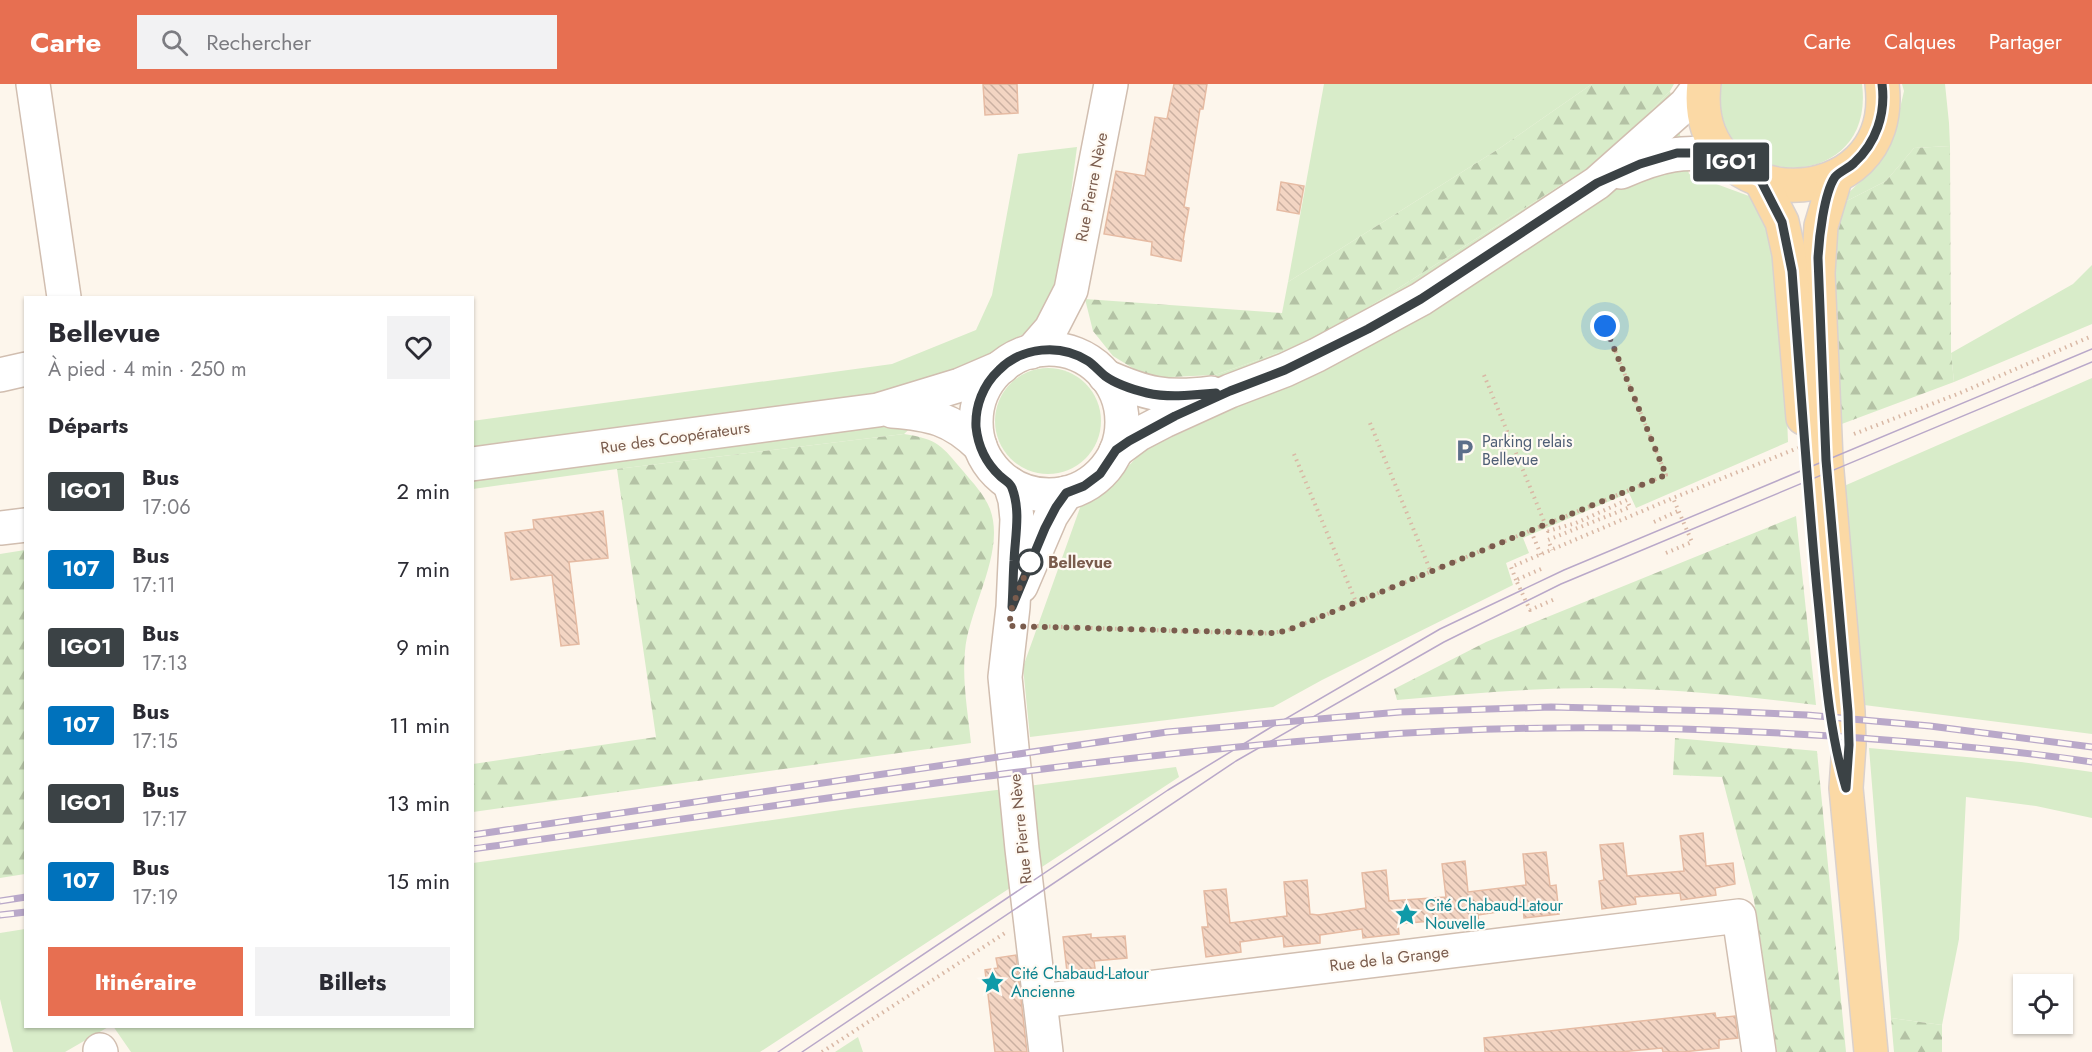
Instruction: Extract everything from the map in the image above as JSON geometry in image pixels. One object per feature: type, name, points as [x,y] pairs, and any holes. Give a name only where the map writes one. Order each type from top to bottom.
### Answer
[{"type":"main road","points":[[1702,84],[1708,125],[1716,143],[1743,171],[1761,181],[1780,186],[1818,183],[1836,176],[1859,158],[1875,134],[1883,106],[1882,84]]},
{"type":"main road","points":[[1836,176],[1821,226],[1818,273],[1826,460],[1848,712],[1849,745],[1846,788],[1871,1052]]},
{"type":"main road","points":[[1761,181],[1782,222],[1790,262],[1827,686],[1837,755],[1846,788]]},
{"type":"street","points":[[33,84],[64,296]]},
{"type":"street","name":"Rue Pierre Nève","points":[[1096,368],[1072,320],[1071,290],[1111,84]]},
{"type":"street","points":[[1116,450],[1139,434],[1230,391],[1285,370],[1396,314],[1597,183],[1680,109],[1702,84]]},
{"type":"street","points":[[1597,183],[1652,159],[1671,154],[1702,153],[1728,158]]},
{"type":"street","name":"Rue Pierre Nève","points":[[1031,352],[1056,322],[1071,290]]},
{"type":"street","points":[[1096,368],[1116,393],[1121,412],[1121,432],[1116,450],[1106,467],[1092,481],[1066,493],[1037,494],[1010,484],[989,463],[980,446],[976,424],[979,403],[988,383],[1011,360],[1031,352],[1059,350],[1096,368],[1138,390],[1161,395],[1195,395],[1230,391]]},
{"type":"street","name":"Rue des Coopérateurs","points":[[474,464],[878,410],[960,385],[1002,367]]},
{"type":"street","points":[[0,375],[24,369]]},
{"type":"street","name":"Rue des Coopérateurs","points":[[878,410],[918,413],[945,420],[961,428],[980,446]]},
{"type":"street","name":"Rue Pierre Nève","points":[[1010,484],[1017,519],[1005,677],[1046,1052]]},
{"type":"street","name":"Rue Pierre Nève","points":[[1011,616],[1045,528],[1066,493]]},
{"type":"street","points":[[0,528],[24,525]]},
{"type":"street","name":"Rue de la Grange","points":[[1040,1001],[1739,916],[1759,1052]]},
{"type":"path","points":[[1011,616],[1266,634],[1286,631],[1666,475],[1605,326]]},
{"type":"path","points":[[1484,375],[1548,531],[1576,523],[1627,500],[1630,507],[1548,540],[1552,550],[1511,567],[1530,610],[1555,599]]},
{"type":"path","points":[[1370,423],[1431,572]]},
{"type":"path","points":[[1294,454],[1356,602]]},
{"type":"path","points":[[1666,553],[1692,542],[1673,498]]},
{"type":"path","points":[[1653,522],[1678,511]]},
{"type":"path","points":[[1531,531],[1541,555]]},
{"type":"path","points":[[1516,580],[1541,569]]},
{"type":"path","points":[[822,1052],[1030,916]]},
{"type":"green space","points":[[1324,84],[1592,84],[1500,148],[1288,282]]},
{"type":"green space","points":[[1592,84],[1674,84],[1670,91],[1608,155],[1320,338],[1215,375],[1149,378],[1113,356],[1093,331],[1085,299],[1282,313],[1288,282],[1500,148]]},
{"type":"green space","points":[[1722,84],[1862,84],[1860,122],[1844,148],[1819,163],[1790,168],[1762,162],[1738,145],[1723,119]]},
{"type":"green space","points":[[1902,84],[1945,84],[1950,146],[1914,148],[1886,181],[1833,208],[1872,170],[1895,130],[1904,91]]},
{"type":"green space","points":[[1670,91],[1689,174],[1749,196],[1775,238],[1783,317],[1788,442],[1636,508],[1629,493],[1523,538],[1529,553],[1506,563],[1513,585],[1322,680],[1273,707],[1030,737],[1023,667],[1081,505],[1108,487],[1144,450],[1215,417],[1215,375],[1320,338],[1608,155]]},
{"type":"green space","points":[[1950,146],[1951,352],[1954,382],[1839,425],[1829,288],[1833,208],[1886,181],[1914,148]]},
{"type":"green space","points":[[1077,147],[1060,277],[1043,324],[999,347],[904,434],[474,489],[474,421],[892,364],[976,330],[992,295],[1018,154]]},
{"type":"green space","points":[[2092,265],[2092,324],[1954,382],[1951,353],[2073,284]]},
{"type":"green space","points":[[1048,368],[1068,372],[1086,383],[1097,401],[1101,421],[1097,441],[1086,459],[1068,470],[1048,474],[1028,470],[1010,459],[999,441],[995,421],[999,401],[1010,383],[1028,372]]},
{"type":"green space","points":[[2092,378],[2092,734],[1864,705],[1844,486]]},
{"type":"green space","points":[[904,434],[925,438],[938,445],[950,455],[985,498],[994,526],[990,561],[965,651],[965,685],[971,743],[474,812],[474,764],[656,737],[617,469]]},
{"type":"green space","points":[[1796,516],[1816,705],[1705,693],[1609,688],[1518,690],[1397,700],[1394,689],[1486,642]]},
{"type":"green space","points":[[24,550],[24,874],[0,878],[0,554]]},
{"type":"green space","points":[[1675,738],[1817,751],[1846,1052],[1777,1052],[1754,900],[1722,777],[1673,775]]},
{"type":"green space","points":[[1869,748],[2021,762],[2092,772],[2092,818],[2036,806],[1966,797],[1959,939],[1942,1025],[1891,1018]]},
{"type":"green space","points":[[1176,767],[1179,777],[760,1052],[131,1052],[114,1028],[474,1028],[474,863],[855,808]]},
{"type":"green space","points":[[24,929],[24,1028],[107,1028],[65,1052],[13,1052],[0,999],[0,933]]},
{"type":"green space","points":[[1891,1018],[1942,1025],[1942,1052],[1894,1052]]},
{"type":"green space","points":[[858,1037],[863,1052],[835,1052]]},
{"type":"building","points":[[983,84],[1017,84],[1018,113],[985,115]]},
{"type":"building","points":[[1174,84],[1207,84],[1203,109],[1200,109],[1184,207],[1189,208],[1181,261],[1151,255],[1152,242],[1104,234],[1116,171],[1145,176],[1155,117],[1167,119]]},
{"type":"building","points":[[1281,182],[1304,186],[1299,214],[1277,210]]},
{"type":"building","points":[[603,511],[608,558],[569,562],[579,644],[561,646],[552,575],[511,580],[505,533],[534,529],[533,520]]},
{"type":"building","points":[[1703,833],[1706,866],[1733,863],[1735,884],[1715,888],[1716,895],[1681,900],[1680,893],[1635,897],[1636,904],[1602,909],[1599,881],[1604,880],[1600,845],[1623,843],[1627,876],[1684,871],[1680,836]]},
{"type":"building","points":[[1546,852],[1550,886],[1556,885],[1559,914],[1524,918],[1523,908],[1478,915],[1479,924],[1443,929],[1442,920],[1398,924],[1399,934],[1363,938],[1362,929],[1320,935],[1320,943],[1284,947],[1283,936],[1240,942],[1241,952],[1206,957],[1202,927],[1208,927],[1204,891],[1226,889],[1230,923],[1287,916],[1284,882],[1307,880],[1310,914],[1318,915],[1366,908],[1362,873],[1386,870],[1389,901],[1446,897],[1442,864],[1465,861],[1468,892],[1526,885],[1523,854]]},
{"type":"building","points":[[1091,934],[1091,938],[1125,936],[1127,958],[1094,961],[1095,968],[1067,972],[1063,937]]},
{"type":"building","points":[[1016,955],[1027,1052],[995,1052],[985,970],[998,968],[996,958]]},
{"type":"building","points":[[1715,1013],[1716,1018],[1735,1016],[1738,1038],[1719,1040],[1719,1048],[1683,1052],[1663,1052],[1662,1048],[1620,1052],[1485,1052],[1484,1038]]},
{"type":"tram line","points":[[778,1052],[1168,790],[1440,629],[1564,570],[2092,349]]},
{"type":"tram line","points":[[802,1052],[1236,761],[1444,642],[1561,584],[2092,362]]},
{"type":"railway","points":[[474,835],[1167,732],[1400,712],[1551,707],[1807,715],[1930,726],[2092,747]]},
{"type":"railway","points":[[474,849],[806,801],[1142,757],[1253,745],[1423,732],[1540,728],[1657,728],[1773,733],[1962,746],[2092,762]]},
{"type":"railway","points":[[0,901],[24,897]]},
{"type":"railway","points":[[0,915],[24,912]]},
{"type":"bus line","name":"IGO1","points":[[1216,393],[1161,395],[1138,390],[1106,376],[1086,359],[1059,350],[1040,350],[1020,355],[994,374],[982,393],[976,424],[984,455],[995,471],[1010,484],[1015,500],[1017,519],[1012,607],[1045,528],[1066,493],[1092,481],[1106,467],[1116,450],[1139,434],[1230,391],[1285,370],[1368,329],[1421,299],[1597,183],[1652,159],[1677,153],[1702,153],[1728,158],[1743,171],[1761,181],[1776,207],[1786,238],[1792,271],[1807,482],[1828,696],[1835,746],[1846,788],[1849,745],[1848,712],[1826,460],[1818,258],[1824,211],[1836,176],[1859,158],[1875,134],[1883,106],[1882,84]]},
{"type":"place","name":"Parking relais Bellevue","points":[[1464,450]]},
{"type":"place","name":"Bellevue","points":[[1030,562]]},
{"type":"place","name":"Cité Chabaud-Latour Nouvelle","points":[[1407,914]]},
{"type":"place","name":"Cité Chabaud-Latour Ancienne","points":[[993,982]]},
{"type":"route","points":[[1030,562],[1031,560],[1012,607],[1009,626],[1272,633],[1286,631],[1431,572],[1666,475],[1605,326]]}]
